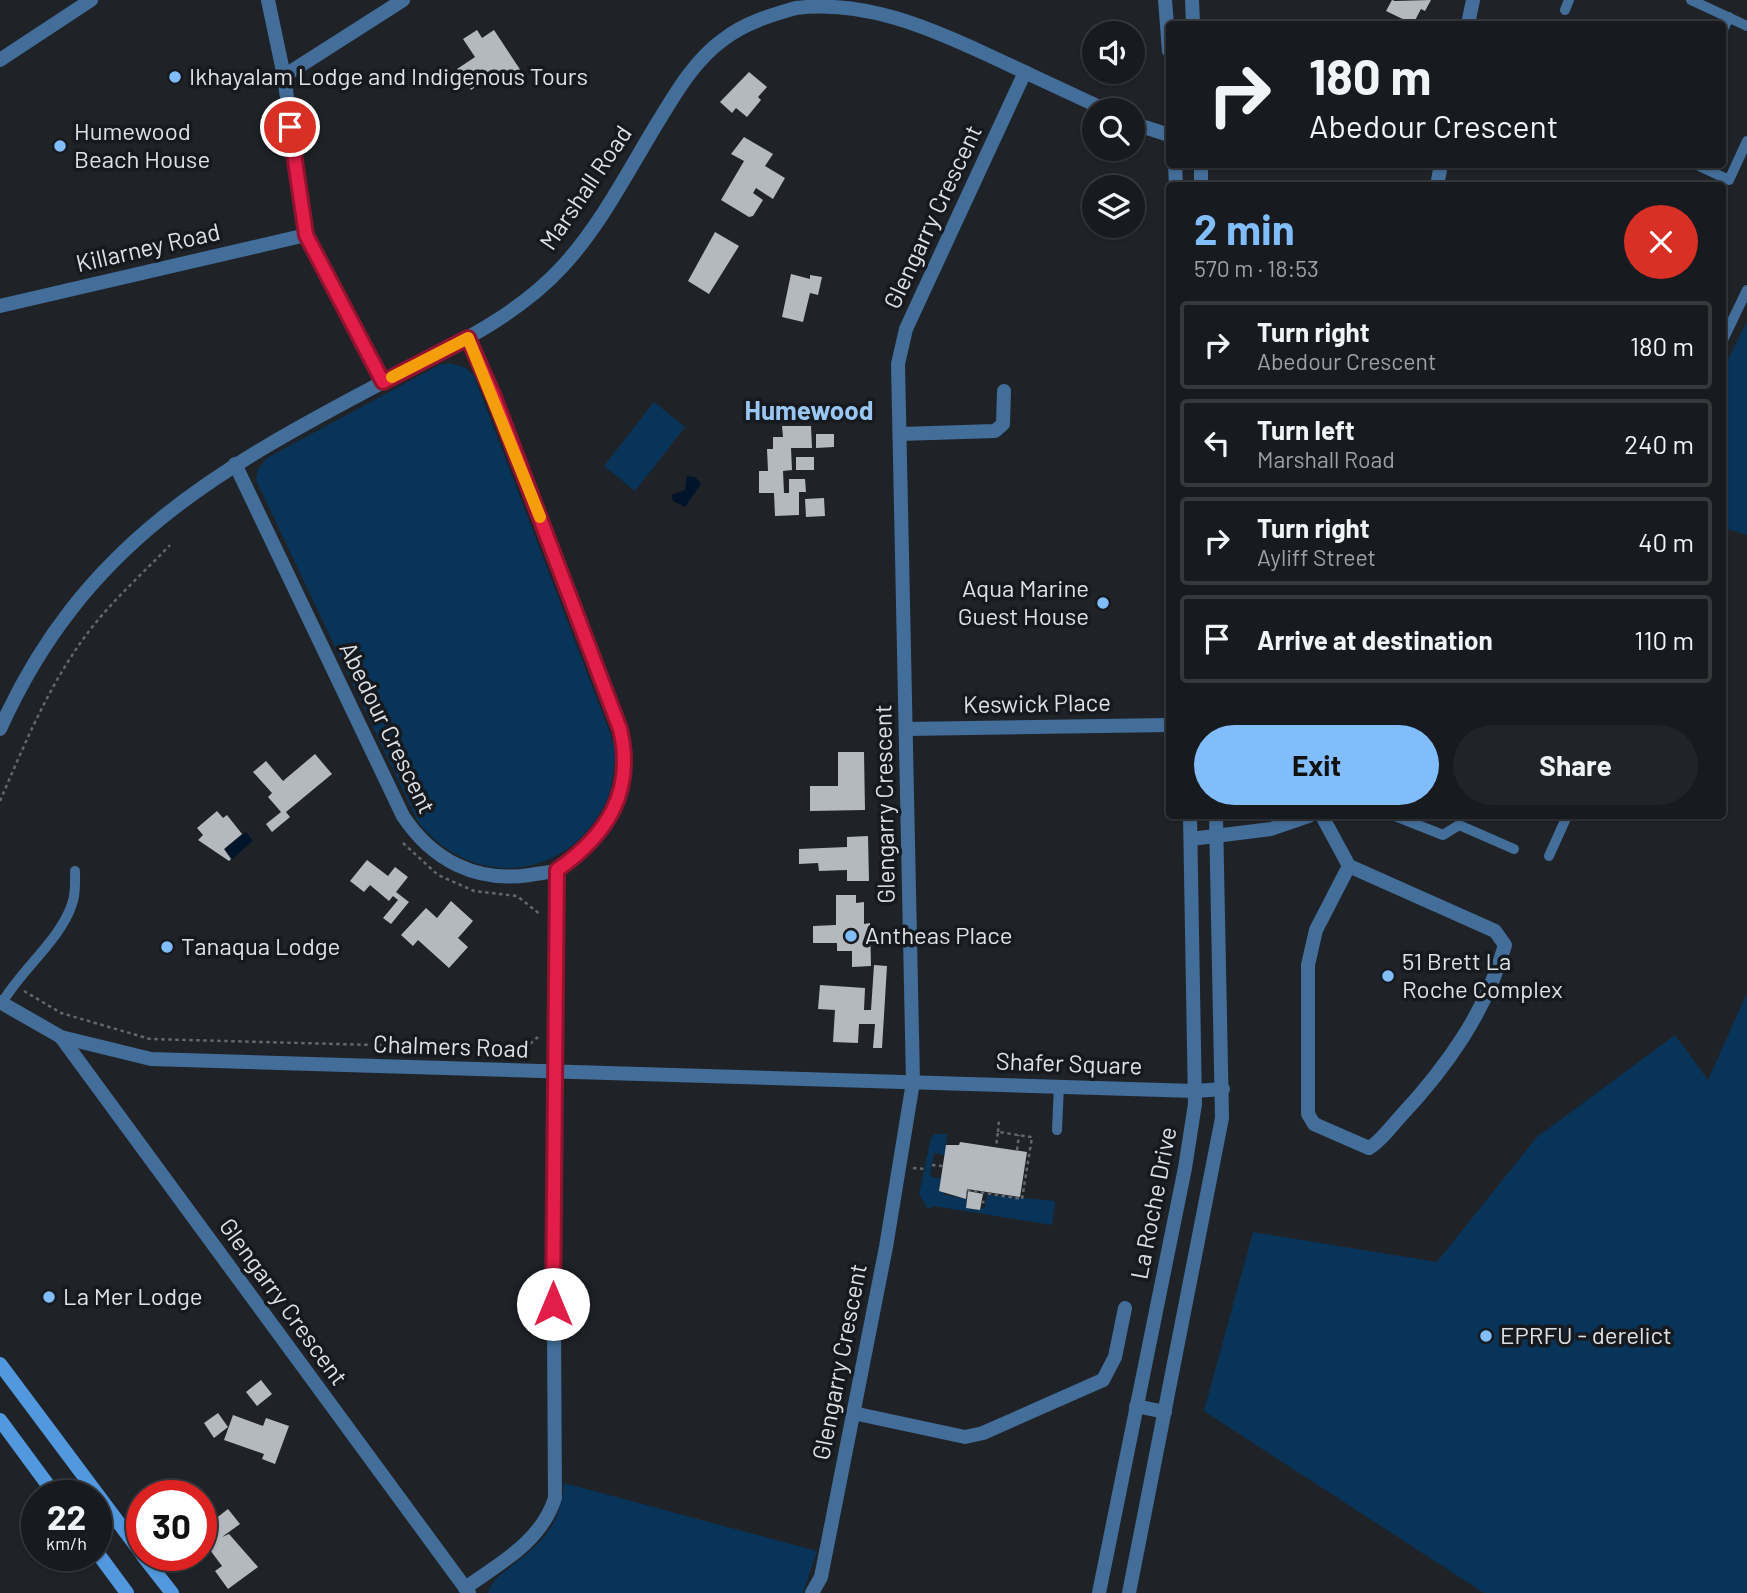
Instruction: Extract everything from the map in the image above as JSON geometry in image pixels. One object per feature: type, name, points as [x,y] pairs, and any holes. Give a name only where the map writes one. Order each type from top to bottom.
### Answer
[{"type":"main road","points":[[0,1364],[126,1533]]},
{"type":"main road","points":[[0,1420],[44,1480]]},
{"type":"main road","points":[[111,1571],[127,1593]]},
{"type":"main road","points":[[153,1571],[167,1592]]},
{"type":"street","points":[[0,60],[90,0]]},
{"type":"street","points":[[268,0],[284,76],[306,235],[383,382]]},
{"type":"street","points":[[284,76],[403,0]]},
{"type":"street","points":[[1166,0],[1167,21]]},
{"type":"street","points":[[1192,0],[1193,21]]},
{"type":"street","points":[[1468,21],[1472,0]]},
{"type":"street","name":"Marshall Road","points":[[0,729],[17,692],[50,637],[100,574],[180,501],[234,464],[468,338],[515,309],[562,267],[585,238],[685,79],[722,40],[741,28],[802,7],[856,5],[883,10],[919,23],[1082,99]]},
{"type":"street","name":"Glengarry Crescent","points":[[812,1593],[821,1577],[888,1233],[913,1083],[898,364],[906,330],[1025,72]]},
{"type":"street","points":[[1145,127],[1166,134]]},
{"type":"street","name":"Killarney Road","points":[[0,306],[306,235]]},
{"type":"street","name":"Abedour Crescent","points":[[234,464],[403,816],[415,834],[449,863],[475,873],[518,877],[557,870],[578,856],[608,821],[622,789],[625,751],[620,729],[522,469],[468,338]]},
{"type":"street","points":[[900,434],[995,431],[1003,424],[1004,391]]},
{"type":"street","name":"Keswick Place","points":[[906,729],[1166,725]]},
{"type":"street","name":"La Roche Drive","points":[[1099,1593],[1185,1168],[1195,1091],[1190,819]]},
{"type":"street","name":"La Roche Drive","points":[[1129,1593],[1214,1162],[1223,1089],[1216,819]]},
{"type":"street","points":[[1191,839],[1271,829],[1300,819]]},
{"type":"street","points":[[1324,819],[1349,866],[1495,931],[1505,946],[1498,968],[1460,1045],[1423,1093],[1369,1148],[1314,1124],[1308,1114],[1309,956],[1316,930],[1349,866]]},
{"type":"street","points":[[467,1590],[532,1539],[550,1515],[555,1498],[557,870]]},
{"type":"street","name":"Chalmers Road","points":[[1,1003],[61,1037],[151,1059],[913,1083]]},
{"type":"street","name":"Glengarry Crescent","points":[[61,1037],[467,1590]]},
{"type":"street","name":"Shafer Square","points":[[913,1083],[1059,1085],[1195,1091],[1223,1089]]},
{"type":"street","points":[[853,1413],[965,1437],[983,1433],[1103,1380],[1115,1357],[1125,1308]]},
{"type":"street","points":[[1136,1406],[1165,1412]]},
{"type":"lane","points":[[1691,0],[1747,26]]},
{"type":"lane","points":[[1726,24],[1729,18]]},
{"type":"lane","points":[[1704,168],[1729,180],[1747,141]]},
{"type":"lane","points":[[1726,334],[1747,290]]},
{"type":"lane","points":[[1403,819],[1443,835],[1459,825],[1514,849]]},
{"type":"lane","points":[[1549,856],[1566,819]]},
{"type":"lane","points":[[1,1003],[12,984],[39,955],[67,915],[72,904],[75,871]]},
{"type":"lane","points":[[1057,1130],[1059,1085]]},
{"type":"path","points":[[0,801],[26,740],[60,674],[102,615],[170,545]]},
{"type":"path","points":[[402,842],[438,875],[474,891],[517,896],[541,915]]},
{"type":"path","points":[[12,984],[61,1013],[150,1039],[524,1049],[538,1038],[538,1025]]},
{"type":"path","points":[[996,1147],[999,1119]]},
{"type":"path","points":[[967,1190],[1022,1199],[1032,1137],[998,1132]]},
{"type":"path","points":[[1017,1150],[1019,1135]]},
{"type":"path","points":[[932,1165],[943,1166]]},
{"type":"shaded area","points":[[1747,321],[1747,535],[1726,528],[1726,364]]},
{"type":"shaded area","points":[[450,363],[466,368],[474,376],[616,749],[613,778],[607,799],[586,832],[565,850],[541,862],[516,868],[489,866],[464,858],[440,843],[418,822],[256,480],[258,469],[267,458],[439,365]]},
{"type":"shaded area","points":[[654,402],[685,427],[635,491],[604,466]]},
{"type":"shaded area","points":[[687,476],[695,477],[701,484],[685,507],[673,501],[671,495],[685,490]]},
{"type":"shaded area","points":[[246,832],[253,841],[232,859],[225,849]]},
{"type":"shaded area","name":"EPRFU - derelict","points":[[1747,993],[1747,1593],[1484,1593],[1204,1411],[1253,1232],[1437,1262],[1537,1137],[1675,1035],[1708,1080]]},
{"type":"shaded area","points":[[935,1134],[947,1134],[945,1155],[934,1153],[930,1176],[941,1179],[939,1191],[945,1195],[967,1199],[966,1208],[979,1210],[985,1207],[987,1195],[1055,1201],[1052,1225],[934,1206],[928,1209],[919,1194],[931,1138]]},
{"type":"shaded area","points":[[564,1483],[817,1551],[803,1593],[488,1593],[496,1579],[530,1551],[554,1522]]},
{"type":"building","points":[[1392,0],[1431,0],[1425,11],[1421,9],[1415,21],[1407,21],[1386,11]]},
{"type":"building","points":[[477,30],[482,38],[494,30],[523,74],[503,87],[494,74],[471,90],[457,69],[475,57],[463,39]]},
{"type":"building","points":[[749,72],[767,87],[758,97],[761,100],[747,117],[736,108],[732,113],[720,102]]},
{"type":"building","points":[[744,137],[773,154],[765,166],[785,178],[773,199],[756,188],[753,193],[763,200],[753,216],[749,217],[721,200],[744,161],[731,154]]},
{"type":"building","points":[[715,232],[739,246],[709,294],[688,281]]},
{"type":"building","points":[[791,274],[810,279],[810,275],[822,277],[818,295],[810,293],[803,322],[782,317]]},
{"type":"building","points":[[782,426],[811,426],[812,448],[791,448],[792,470],[783,471],[784,493],[789,493],[789,479],[805,479],[806,492],[799,492],[799,515],[775,516],[774,493],[759,493],[759,471],[768,471],[767,449],[773,449],[773,437],[783,437]]},
{"type":"building","points":[[816,434],[834,434],[834,447],[816,448]]},
{"type":"building","points":[[796,457],[814,457],[814,470],[796,470]]},
{"type":"building","points":[[824,498],[825,516],[806,517],[805,499]]},
{"type":"building","points":[[838,752],[864,752],[865,810],[810,811],[810,786],[838,786]]},
{"type":"building","points":[[315,754],[332,774],[286,812],[290,817],[272,832],[266,824],[281,812],[268,797],[272,793],[253,772],[266,761],[283,781]]},
{"type":"building","points":[[217,811],[223,818],[227,815],[242,834],[224,849],[231,859],[229,861],[198,840],[203,835],[197,828]]},
{"type":"building","points":[[868,836],[869,881],[847,881],[847,870],[819,871],[818,863],[799,864],[799,849],[847,847],[847,837]]},
{"type":"building","points":[[367,860],[388,876],[395,867],[408,877],[396,892],[409,902],[391,924],[383,918],[398,900],[393,896],[389,901],[370,885],[364,892],[350,881]]},
{"type":"building","points":[[836,895],[856,895],[856,903],[864,902],[864,924],[870,923],[871,966],[852,967],[852,951],[837,951],[837,943],[813,943],[813,926],[836,925]]},
{"type":"building","points":[[451,901],[473,921],[458,938],[468,947],[449,968],[418,940],[413,946],[401,935],[426,908],[437,918]]},
{"type":"building","points":[[874,965],[887,966],[882,1048],[873,1048],[875,1024],[859,1024],[858,1043],[833,1042],[835,1010],[818,1009],[820,985],[865,988],[864,1010],[871,1010]]},
{"type":"building","points":[[960,1142],[1027,1152],[1020,1197],[967,1189],[966,1199],[939,1191],[946,1145],[959,1145]]},
{"type":"building","points":[[968,1191],[983,1194],[980,1210],[966,1208]]},
{"type":"building","points":[[261,1380],[272,1394],[257,1406],[246,1392]]},
{"type":"building","points":[[218,1413],[228,1427],[214,1438],[204,1423]]},
{"type":"building","points":[[233,1415],[263,1426],[266,1418],[289,1426],[275,1464],[262,1459],[264,1454],[224,1440]]},
{"type":"building","points":[[228,1509],[240,1524],[222,1537],[229,1534],[258,1567],[228,1589],[215,1571],[222,1566],[217,1559],[217,1518]]},
{"type":"slow traffic","points":[[392,377],[468,338],[494,397],[540,517]]},
{"type":"place","name":"Ikhayalam Lodge and Indigenous Tours","points":[[175,77]]},
{"type":"place","name":"Humewood Beach House","points":[[60,146]]},
{"type":"place","name":"Aqua Marine Guest House","points":[[1103,603]]},
{"type":"place","name":"Antheas Place","points":[[851,936]]},
{"type":"place","name":"Tanaqua Lodge","points":[[167,947]]},
{"type":"place","name":"51 Brett La Roche Complex","points":[[1388,976]]},
{"type":"place","name":"La Mer Lodge","points":[[49,1297]]},
{"type":"place","name":"EPRFU - derelict","points":[[1486,1336]]},
{"type":"district","name":"Humewood","points":[[809,411]]},
{"type":"route","points":[[290,127],[306,235],[316,259],[383,382],[468,338],[522,469],[620,729],[625,751],[622,789],[608,821],[578,856],[557,870],[553,1304]]}]
